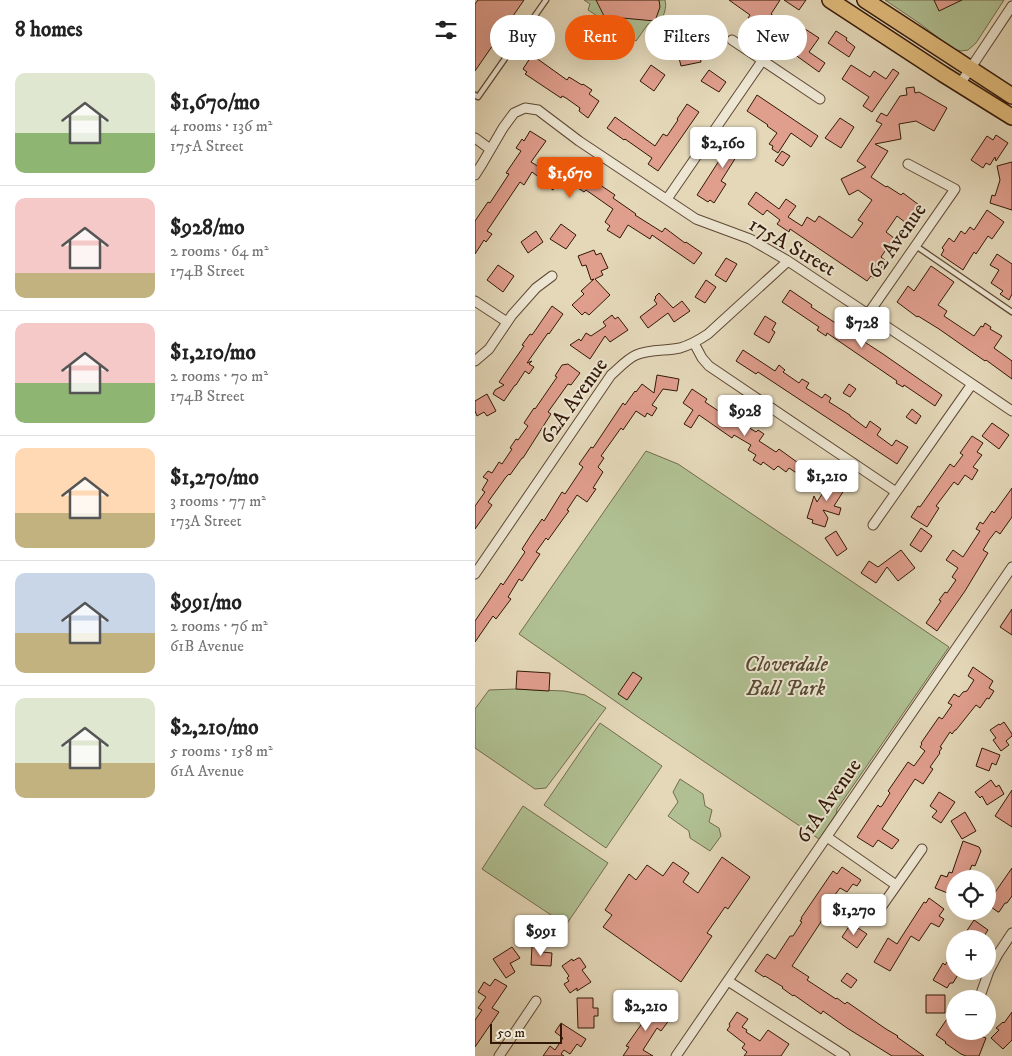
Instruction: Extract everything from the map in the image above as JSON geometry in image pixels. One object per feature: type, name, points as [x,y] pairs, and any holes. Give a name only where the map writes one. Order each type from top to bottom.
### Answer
[{"type":"highway","points":[[830,0],[1012,118]]},
{"type":"highway","points":[[865,0],[1012,96]]},
{"type":"street","points":[[960,84],[1012,6]]},
{"type":"street","points":[[732,40],[738,44]]},
{"type":"street","points":[[667,199],[762,60],[820,99]]},
{"type":"street","name":"175A Street","points":[[491,149],[513,113],[525,108],[538,110],[579,141],[696,219],[750,239],[788,261],[1012,411]]},
{"type":"street","points":[[475,138],[491,149],[475,175]]},
{"type":"street","name":"62 Avenue","points":[[868,314],[955,189],[908,164]]},
{"type":"street","name":"62A Avenue","points":[[475,574],[611,375],[636,355],[679,348],[694,343],[708,334],[788,261]]},
{"type":"street","points":[[475,361],[489,349],[507,322],[537,288],[551,276]]},
{"type":"street","points":[[475,301],[507,322]]},
{"type":"street","points":[[694,343],[701,358],[709,366],[896,492]]},
{"type":"street","points":[[873,525],[972,384]]},
{"type":"street","name":"61A Avenue","points":[[675,1056],[1012,567]]},
{"type":"street","points":[[827,837],[896,885]]},
{"type":"street","points":[[882,906],[922,849]]},
{"type":"street","points":[[982,990],[989,971],[1012,933]]},
{"type":"street","points":[[727,980],[845,1056]]},
{"type":"street","points":[[499,1056],[536,1001]]},
{"type":"lane","points":[[475,95],[478,97],[546,0]]},
{"type":"lane","points":[[915,246],[1012,312]]},
{"type":"green space","points":[[584,0],[665,0],[666,6],[663,15],[645,15],[645,28],[636,41],[635,15],[596,15],[588,10],[590,4]]},
{"type":"green space","points":[[885,0],[1004,0],[976,43],[968,50],[961,51],[953,49]]},
{"type":"green space","name":"Cloverdale Ball Park","points":[[646,451],[678,464],[949,647],[837,809],[836,814],[819,839],[519,634]]},
{"type":"green space","points":[[489,690],[564,691],[585,695],[606,708],[546,788],[535,789],[475,748],[475,709]]},
{"type":"green space","points":[[600,723],[662,766],[606,848],[544,805]]},
{"type":"green space","points":[[680,779],[703,794],[705,806],[712,810],[709,822],[719,828],[721,836],[710,851],[690,838],[689,831],[668,816],[678,802],[673,792]]},
{"type":"green space","points":[[523,806],[608,863],[566,925],[482,869]]},
{"type":"building","points":[[478,0],[524,0],[514,15],[490,15],[490,49],[475,71],[475,4]]},
{"type":"building","points":[[596,0],[659,0],[660,7],[657,15],[645,15],[645,20],[635,19],[635,15],[604,15]]},
{"type":"building","points":[[729,0],[780,0],[771,14],[772,15],[750,15]]},
{"type":"building","points":[[784,0],[806,0],[799,10]]},
{"type":"building","points":[[934,0],[962,0],[939,11]]},
{"type":"building","points":[[807,30],[819,38],[809,52],[825,63],[819,72],[802,60],[807,60]]},
{"type":"building","points":[[836,31],[847,38],[846,40],[855,47],[849,57],[828,43]]},
{"type":"building","points":[[529,60],[539,60],[567,80],[569,77],[592,90],[589,94],[599,101],[588,118],[579,111],[580,108],[525,74],[527,72],[523,69]]},
{"type":"building","points":[[680,60],[701,60],[701,62],[681,66]]},
{"type":"building","points":[[651,65],[665,75],[654,91],[640,81]]},
{"type":"building","points":[[851,65],[870,77],[874,71],[886,79],[893,69],[899,73],[872,112],[863,106],[869,97],[842,79]]},
{"type":"building","points":[[709,70],[726,82],[719,92],[701,81]]},
{"type":"building","points":[[914,87],[915,93],[919,92],[947,108],[934,131],[916,121],[899,124],[901,139],[875,144],[888,151],[871,177],[901,195],[903,193],[923,208],[910,226],[897,216],[886,232],[894,238],[881,257],[886,261],[874,278],[871,276],[867,281],[790,229],[789,232],[777,224],[780,220],[767,210],[763,215],[748,204],[756,192],[779,209],[786,199],[796,206],[788,217],[802,226],[807,217],[815,222],[819,216],[852,238],[863,223],[858,220],[872,200],[858,190],[849,195],[841,179],[866,167],[857,161],[882,124],[876,121],[881,113],[887,116],[900,96],[907,95],[906,88]]},
{"type":"building","points":[[757,95],[818,136],[811,147],[791,133],[778,153],[772,149],[773,146],[769,144],[777,133],[747,111]]},
{"type":"building","points":[[687,104],[699,112],[658,171],[648,164],[652,158],[607,128],[615,117],[655,146],[663,134],[667,136]]},
{"type":"building","points":[[840,118],[854,127],[841,148],[825,138]]},
{"type":"building","points":[[530,131],[546,141],[531,162],[544,170],[553,157],[560,162],[562,159],[615,195],[613,198],[635,215],[662,232],[665,228],[702,253],[694,264],[652,235],[650,239],[628,225],[620,238],[607,230],[610,226],[605,222],[613,209],[586,190],[584,192],[562,177],[553,190],[532,172],[524,185],[520,182],[487,231],[492,234],[486,242],[484,240],[475,254],[475,221],[488,202],[490,203],[509,174],[506,173],[521,151],[516,148],[522,139],[524,141]]},
{"type":"building","points":[[740,131],[750,138],[721,181],[726,184],[714,203],[710,200],[708,202],[697,195]]},
{"type":"building","points":[[996,135],[1008,143],[996,161],[995,157],[990,165],[986,163],[983,168],[971,160],[987,136],[993,140]]},
{"type":"building","points":[[782,151],[790,156],[783,166],[775,161]]},
{"type":"building","points":[[1012,162],[1012,210],[990,203],[992,195],[995,196],[1000,180],[997,166]]},
{"type":"building","points":[[987,210],[1004,222],[992,239],[988,236],[976,254],[974,252],[963,270],[941,255],[944,250],[942,248],[949,238],[954,242],[961,231],[965,234],[970,227],[974,230]]},
{"type":"building","points":[[561,224],[576,235],[566,249],[550,239]]},
{"type":"building","points":[[536,231],[543,242],[528,253],[521,242]]},
{"type":"building","points":[[594,250],[596,255],[601,253],[608,268],[601,271],[603,275],[595,279],[610,295],[589,315],[585,312],[582,315],[572,305],[584,294],[581,291],[594,279],[591,280],[586,265],[582,266],[578,256]]},
{"type":"building","points":[[997,254],[1012,264],[1012,294],[1009,300],[1000,294],[1003,291],[991,283],[999,270],[990,265]]},
{"type":"building","points":[[726,258],[737,264],[726,282],[715,275]]},
{"type":"building","points":[[498,265],[514,276],[503,292],[487,280]]},
{"type":"building","points":[[931,266],[954,282],[938,305],[947,311],[944,316],[974,336],[985,323],[991,327],[990,329],[1002,336],[994,348],[1012,361],[1012,379],[897,302],[908,286],[914,291]]},
{"type":"building","points":[[706,280],[716,287],[705,303],[695,297]]},
{"type":"building","points":[[790,290],[812,305],[811,307],[942,395],[935,406],[904,385],[903,387],[896,383],[897,381],[827,333],[826,336],[817,330],[819,327],[782,302]]},
{"type":"building","points":[[659,293],[673,308],[682,301],[690,311],[674,322],[668,313],[648,328],[640,317],[657,304],[654,300]]},
{"type":"building","points":[[552,306],[563,314],[527,363],[532,361],[529,364],[534,367],[529,374],[525,371],[504,401],[493,394],[495,390],[504,385],[499,382],[524,346],[522,345],[530,334],[532,335]]},
{"type":"building","points":[[612,315],[615,319],[618,317],[628,330],[610,342],[605,336],[590,359],[570,345],[579,339],[581,341],[586,333],[591,336],[606,326],[603,322]]},
{"type":"building","points":[[765,316],[776,323],[772,330],[775,332],[769,343],[754,334]]},
{"type":"building","points":[[743,350],[775,371],[779,365],[785,370],[783,372],[799,383],[802,379],[809,383],[806,388],[822,398],[825,394],[831,398],[829,402],[866,428],[870,421],[881,429],[877,435],[892,446],[896,440],[908,447],[897,464],[758,372],[756,374],[736,361]]},
{"type":"building","points":[[568,364],[580,373],[571,385],[568,384],[548,412],[551,414],[523,458],[488,502],[492,505],[475,529],[475,506],[485,492],[482,490],[488,480],[483,477],[488,471],[492,473],[499,462],[502,464],[516,439],[518,440],[528,426],[524,423],[557,377],[555,376],[562,365]]},
{"type":"building","points":[[657,375],[679,379],[677,391],[663,389],[652,405],[657,408],[652,416],[647,413],[645,417],[636,411],[623,430],[621,428],[601,456],[604,458],[598,467],[603,472],[593,488],[596,489],[587,502],[577,495],[567,510],[569,511],[548,540],[546,538],[536,552],[540,554],[522,581],[519,579],[508,597],[511,599],[496,619],[493,616],[475,642],[475,621],[501,583],[503,585],[525,552],[522,549],[542,519],[544,521],[562,492],[565,494],[583,467],[579,464],[591,447],[593,448],[623,403],[625,405],[642,384],[654,393]]},
{"type":"building","points":[[849,384],[856,389],[850,397],[843,393]]},
{"type":"building","points":[[692,389],[707,399],[705,402],[720,412],[723,408],[730,413],[729,415],[756,432],[758,430],[764,434],[759,441],[776,452],[779,449],[801,465],[803,462],[819,472],[812,483],[789,468],[786,472],[778,466],[774,470],[763,462],[761,465],[753,460],[756,455],[748,450],[751,445],[734,435],[732,438],[699,415],[691,428],[684,424],[693,410],[683,403]]},
{"type":"building","points":[[487,394],[496,411],[487,416],[484,412],[477,416],[475,401]]},
{"type":"building","points":[[912,409],[921,416],[916,424],[906,417]]},
{"type":"building","points":[[992,423],[1009,435],[999,449],[982,436]]},
{"type":"building","points":[[972,436],[983,443],[977,452],[982,455],[973,467],[978,470],[972,480],[965,475],[958,485],[954,482],[936,506],[939,508],[927,527],[911,517],[950,464],[954,467],[963,455],[960,453]]},
{"type":"building","points":[[831,474],[848,484],[834,506],[841,508],[839,515],[823,510],[828,518],[825,527],[812,523],[813,520],[807,518],[814,496],[817,502],[830,482],[827,480]]},
{"type":"building","points":[[1012,488],[1012,517],[1000,534],[996,531],[989,540],[983,550],[988,553],[965,591],[937,631],[926,623],[941,601],[939,600],[945,592],[947,593],[956,580],[952,577],[958,568],[946,560],[953,550],[963,557],[980,531],[976,529],[980,522],[983,524],[992,511],[994,513]]},
{"type":"building","points":[[921,528],[932,536],[921,552],[910,545]]},
{"type":"building","points":[[836,531],[847,549],[837,556],[825,538]]},
{"type":"building","points":[[901,550],[915,568],[898,581],[887,567],[876,583],[861,573],[869,561],[878,567]]},
{"type":"building","points":[[1012,609],[1012,635],[1000,627]]},
{"type":"building","points":[[973,667],[993,681],[989,688],[994,691],[980,708],[976,705],[956,730],[952,734],[950,732],[940,747],[942,748],[940,753],[930,767],[933,769],[923,784],[915,779],[882,829],[899,840],[892,849],[878,840],[873,847],[857,837],[878,805],[882,806],[890,793],[888,791],[908,762],[914,766],[925,751],[920,747],[921,743],[939,717],[942,719],[952,705],[948,703],[954,694],[959,697],[963,692],[967,691],[974,680],[968,676]]},
{"type":"building","points":[[517,671],[550,673],[549,691],[516,689]]},
{"type":"building","points":[[633,672],[642,678],[627,700],[618,694]]},
{"type":"building","points":[[1004,722],[1012,736],[1006,741],[1009,745],[1001,751],[993,740],[996,738],[990,730]]},
{"type":"building","points":[[982,748],[1000,755],[996,765],[992,763],[989,771],[976,766]]},
{"type":"building","points":[[991,780],[996,787],[999,785],[1004,794],[987,805],[982,796],[980,798],[975,792]]},
{"type":"building","points":[[1012,790],[1012,827],[995,816]]},
{"type":"building","points":[[939,792],[955,802],[941,823],[932,817],[937,811],[930,806]]},
{"type":"building","points":[[965,812],[976,831],[962,839],[951,821]]},
{"type":"building","points":[[963,841],[979,847],[981,851],[975,866],[972,865],[970,870],[953,870]]},
{"type":"building","points":[[722,857],[750,877],[728,909],[725,907],[707,933],[712,936],[681,982],[603,927],[612,915],[605,910],[629,874],[636,880],[647,865],[663,876],[673,862],[689,873],[683,882],[698,893]]},
{"type":"building","points":[[842,867],[861,880],[857,886],[853,884],[847,892],[840,888],[831,900],[834,902],[792,966],[809,977],[807,980],[845,1004],[847,1002],[924,1056],[892,1056],[823,1011],[821,1014],[793,996],[783,987],[755,971],[767,954],[775,959],[790,936],[793,936],[802,922],[800,921],[801,918],[833,871],[837,874]]},
{"type":"building","points":[[1012,868],[1012,896],[999,912],[996,911],[996,891]]},
{"type":"building","points":[[941,875],[946,877],[946,892],[935,888]]},
{"type":"building","points":[[929,898],[944,909],[939,916],[944,919],[939,927],[931,923],[919,941],[911,936],[890,971],[874,962],[888,938],[897,944],[924,902],[926,903]]},
{"type":"building","points":[[974,920],[988,930],[967,930]]},
{"type":"building","points":[[850,925],[867,934],[857,948],[842,937]]},
{"type":"building","points":[[532,946],[543,947],[542,952],[552,953],[551,966],[531,965]]},
{"type":"building","points":[[512,947],[520,958],[510,963],[515,972],[506,978],[493,959]]},
{"type":"building","points":[[578,958],[586,967],[582,970],[591,982],[570,993],[564,984],[569,981],[567,978],[569,976],[562,966],[572,959],[573,961]]},
{"type":"building","points":[[943,963],[945,965],[946,964],[946,980],[955,980],[947,988],[933,980]]},
{"type":"building","points":[[847,973],[857,980],[851,988],[841,981]]},
{"type":"building","points":[[495,979],[507,986],[492,1008],[499,1012],[475,1047],[475,1020],[482,1010],[478,1008],[486,997],[478,992],[484,982],[490,986]]},
{"type":"building","points":[[926,995],[945,995],[945,1013],[926,1013]]},
{"type":"building","points":[[577,998],[593,998],[593,1008],[598,1008],[598,1016],[594,1016],[594,1028],[578,1028]]},
{"type":"building","points":[[648,1004],[670,1019],[661,1031],[657,1028],[643,1050],[653,1056],[623,1056],[629,1047],[626,1046],[643,1022],[641,1021],[645,1016],[642,1014]]},
{"type":"building","points":[[737,1012],[748,1019],[742,1027],[760,1041],[768,1030],[789,1044],[781,1056],[744,1056],[747,1052],[742,1048],[745,1044],[727,1030]]},
{"type":"building","points":[[1012,1012],[1012,1040],[1003,1049],[993,1040],[996,1040],[996,1033],[999,1030],[996,1028],[1004,1023]]},
{"type":"building","points":[[946,1020],[946,1040],[985,1040],[979,1056],[966,1056],[936,1035]]},
{"type":"building","points":[[561,1023],[586,1039],[581,1047],[577,1044],[570,1054],[564,1050],[561,1054],[564,1056],[543,1056],[550,1046],[555,1050],[563,1038],[555,1032]]}]
